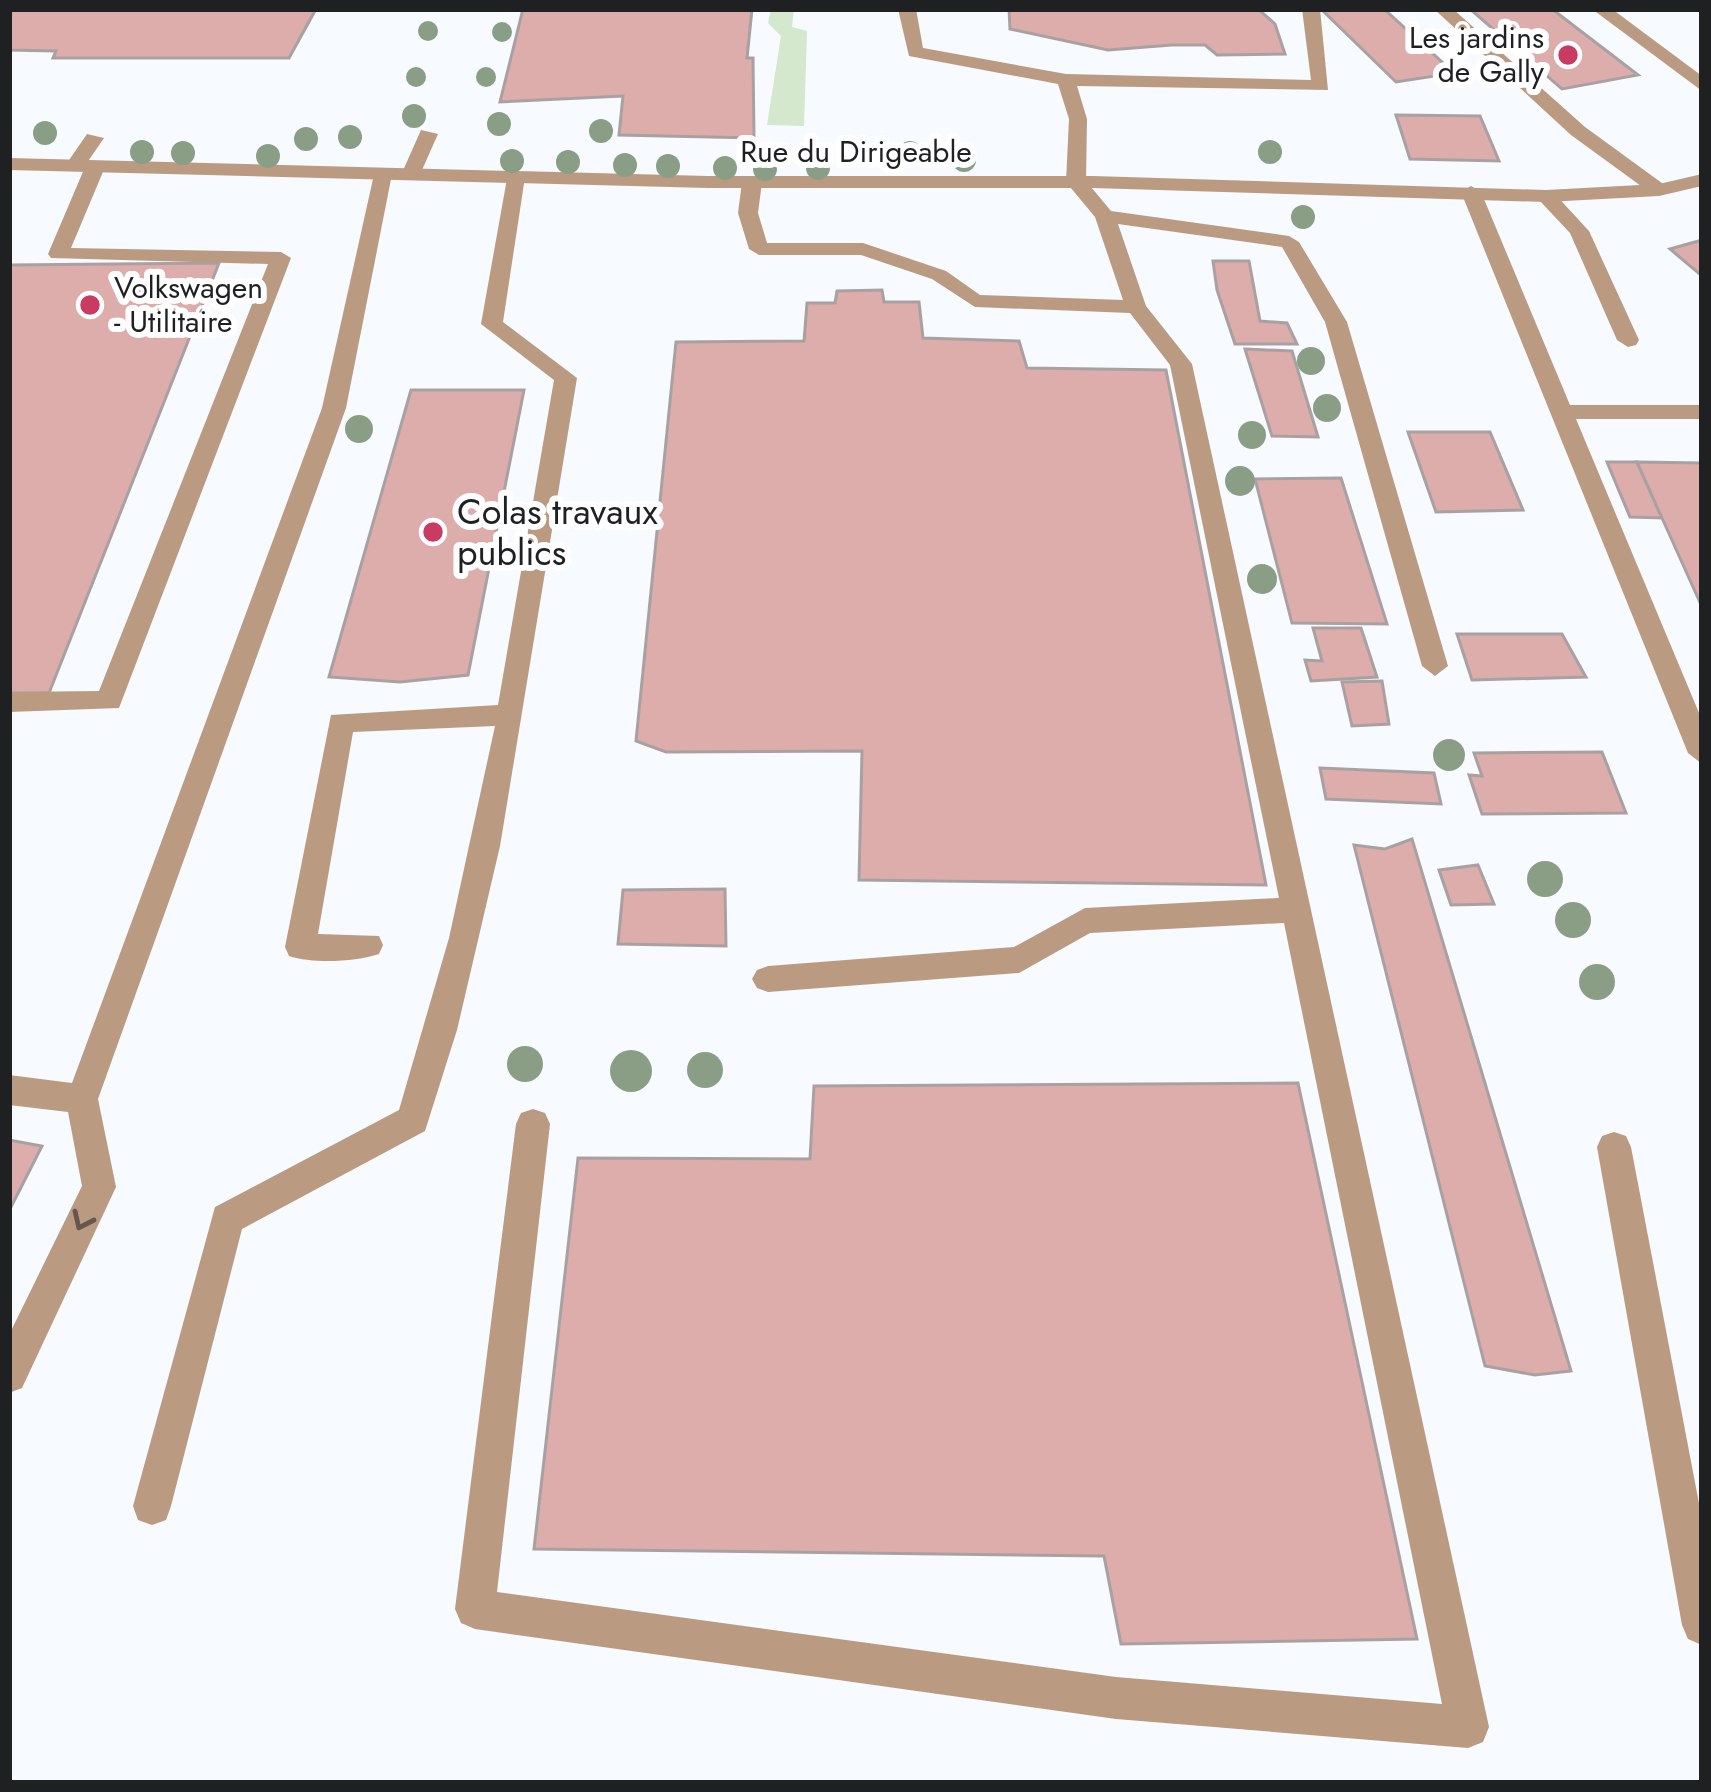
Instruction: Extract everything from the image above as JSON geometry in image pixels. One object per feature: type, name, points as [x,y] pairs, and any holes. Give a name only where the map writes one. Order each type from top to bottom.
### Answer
[{"type":"street","points":[[907,9],[915,52],[1066,80],[1321,86],[1311,9]]},
{"type":"street","points":[[1443,9],[1578,130],[1659,190]]},
{"type":"street","points":[[1600,9],[1702,85]]},
{"type":"street","points":[[533,1124],[475,1609],[1116,1698],[1468,1727],[1181,364],[1136,307],[1105,216],[1076,182],[1078,119],[1066,80]]},
{"type":"street","points":[[412,175],[428,134]]},
{"type":"street","points":[[9,702],[109,701],[281,258],[58,254],[94,138]]},
{"type":"street","name":"Rue du Dirigeable","points":[[9,164],[752,182],[1076,182],[1546,196],[1659,190],[1702,180]]},
{"type":"street","points":[[9,1375],[99,1187],[82,1099],[334,408],[382,174]]},
{"type":"street","points":[[152,1506],[226,1219],[413,1120],[450,1010],[510,715],[566,378],[492,324],[515,177]]},
{"type":"street","points":[[752,182],[748,213],[759,249],[863,249],[938,275],[975,301],[1136,307]]},
{"type":"street","points":[[1471,192],[1702,753]]},
{"type":"street","points":[[1546,196],[1579,231],[1628,340]]},
{"type":"street","points":[[1105,216],[1288,242],[1336,322],[1435,666]]},
{"type":"street","points":[[1562,412],[1702,412]]},
{"type":"street","points":[[368,945],[300,946],[341,722],[510,715]]},
{"type":"street","points":[[768,980],[1019,960],[1085,920],[1297,910]]},
{"type":"street","points":[[9,1090],[82,1099]]},
{"type":"street","points":[[1614,1147],[1702,1624]]},
{"type":"green space","points":[[771,9],[794,9],[792,27],[807,31],[804,126],[767,125],[781,36],[768,23]]},
{"type":"building","points":[[11,9],[316,9],[289,58],[53,58],[56,51],[9,50]]},
{"type":"building","points":[[523,9],[752,9],[747,58],[753,58],[754,138],[619,135],[623,96],[500,102]]},
{"type":"building","points":[[1009,9],[1258,9],[1275,24],[1285,54],[1217,55],[1205,45],[1108,50],[1010,29]]},
{"type":"building","points":[[1321,9],[1384,9],[1454,73],[1396,82]]},
{"type":"building","name":"Les jardins de Gally","points":[[1470,9],[1552,9],[1638,75],[1562,89]]},
{"type":"building","points":[[1396,115],[1480,116],[1499,161],[1410,159]]},
{"type":"building","points":[[1702,240],[1702,276],[1670,249]]},
{"type":"building","points":[[1213,261],[1249,261],[1260,321],[1287,323],[1297,344],[1235,344]]},
{"type":"building","points":[[219,263],[49,693],[9,693],[9,265]]},
{"type":"building","points":[[882,290],[884,302],[919,302],[923,338],[1019,341],[1027,368],[1166,370],[1266,885],[859,880],[862,751],[666,752],[636,741],[676,342],[804,341],[807,303],[835,303],[837,291]]},
{"type":"building","points":[[1245,349],[1292,351],[1318,437],[1272,436]]},
{"type":"building","name":"Colas travaux publics","points":[[411,390],[524,390],[468,675],[400,682],[329,677]]},
{"type":"building","points":[[1408,432],[1490,432],[1523,510],[1436,512]]},
{"type":"building","points":[[1607,462],[1637,462],[1662,518],[1630,517]]},
{"type":"building","points":[[1637,462],[1702,463],[1702,607],[1662,518]]},
{"type":"building","points":[[1341,478],[1387,624],[1292,623],[1255,479]]},
{"type":"building","points":[[1313,628],[1361,628],[1377,677],[1311,681],[1305,660],[1322,661]]},
{"type":"building","points":[[1457,634],[1562,634],[1586,677],[1472,680]]},
{"type":"building","points":[[1382,681],[1389,724],[1352,726],[1342,682]]},
{"type":"building","points":[[1602,752],[1626,813],[1482,814],[1469,775],[1482,776],[1474,753]]},
{"type":"building","points":[[1320,768],[1434,773],[1441,804],[1326,799]]},
{"type":"building","points":[[1412,839],[1571,1371],[1535,1375],[1485,1366],[1354,845],[1385,849]]},
{"type":"building","points":[[1478,865],[1494,904],[1451,905],[1439,870]]},
{"type":"building","points":[[725,889],[726,946],[618,944],[623,890]]},
{"type":"building","points":[[1298,1083],[1417,1639],[1121,1644],[1104,1556],[534,1549],[578,1158],[810,1159],[814,1086]]},
{"type":"building","points":[[9,1140],[42,1146],[9,1211]]},
{"type":"place","name":"Les jardins de Gally","points":[[1568,55]]},
{"type":"place","name":"Volkswagen - Utilitaire","points":[[90,305]]},
{"type":"place","name":"Colas travaux publics","points":[[433,532]]}]
